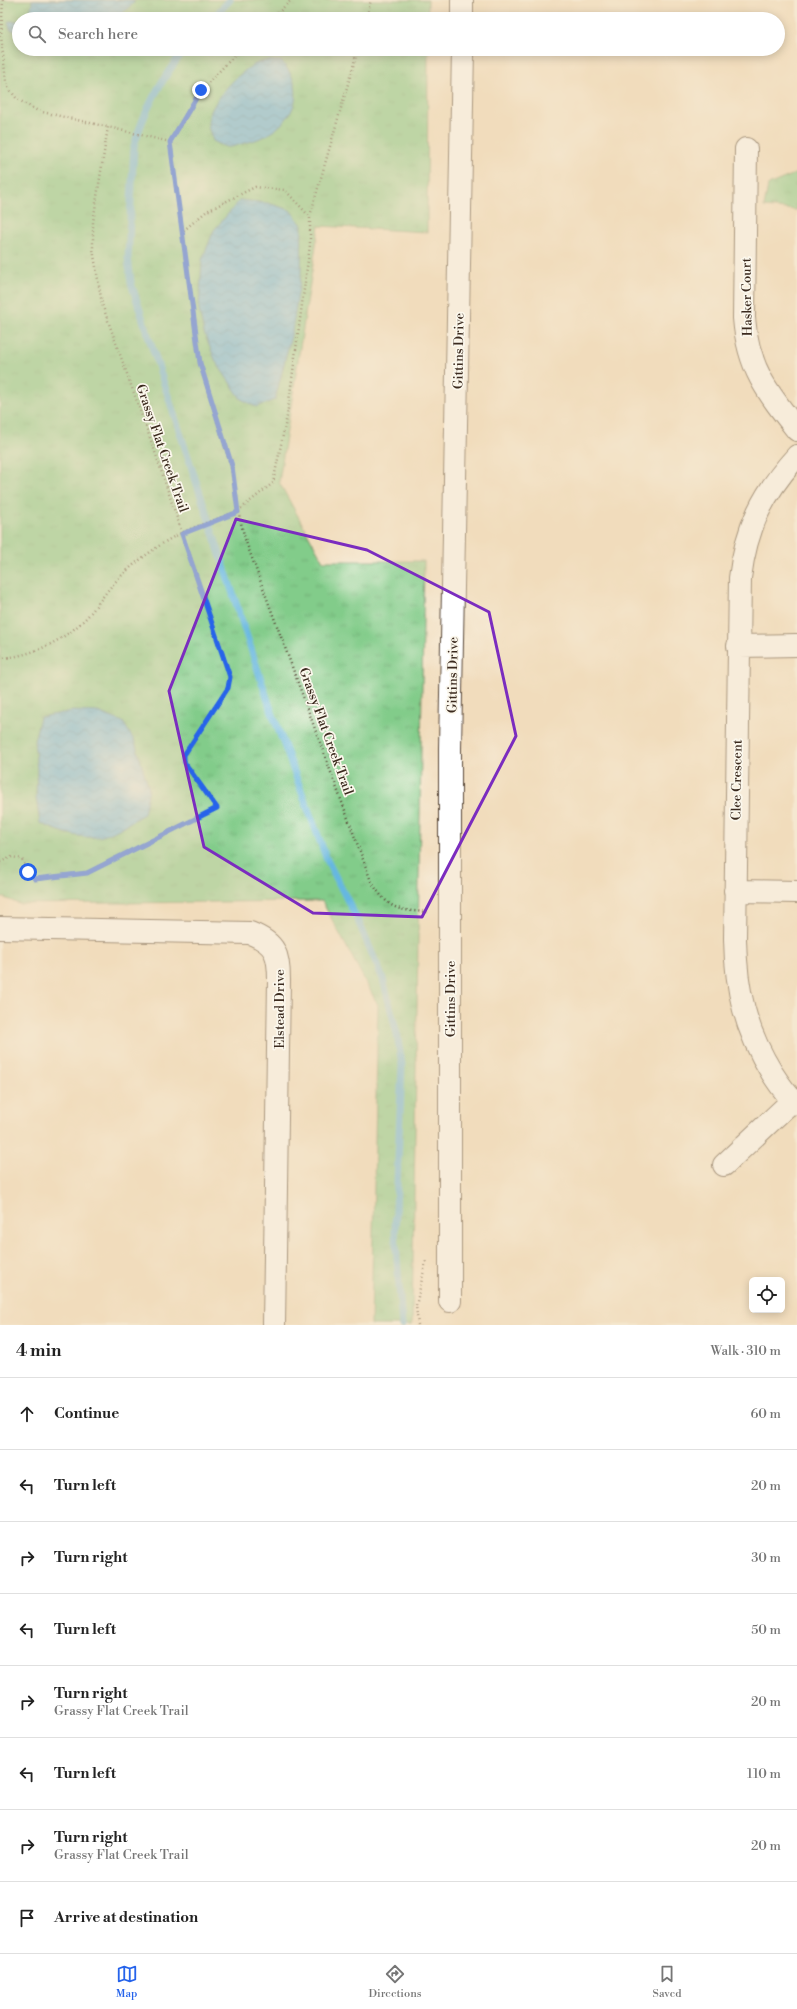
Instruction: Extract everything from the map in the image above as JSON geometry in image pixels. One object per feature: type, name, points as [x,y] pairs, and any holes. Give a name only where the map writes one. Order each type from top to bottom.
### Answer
[{"type":"street","points":[[462,0],[462,12]]},
{"type":"street","name":"Gittins Drive","points":[[450,1301],[450,749],[462,56]]},
{"type":"street","name":"Hasker Court","points":[[746,149],[744,318],[749,355],[764,386],[797,430]]},
{"type":"street","name":"Clee Crescent","points":[[795,1102],[767,1064],[743,1012],[738,989],[735,963],[735,891],[738,646],[740,578],[743,556],[754,518],[764,500],[797,456]]},
{"type":"street","points":[[738,646],[797,645]]},
{"type":"street","points":[[735,891],[797,892]]},
{"type":"street","name":"Elstead Drive","points":[[0,928],[250,933],[260,937],[275,950],[278,959],[279,980],[274,1325]]},
{"type":"street","points":[[724,1165],[795,1102]]},
{"type":"path","points":[[3,0],[1,36],[6,81],[10,90],[17,99],[38,111],[170,142]]},
{"type":"path","points":[[279,12],[291,0]]},
{"type":"path","points":[[368,12],[371,0]]},
{"type":"path","points":[[234,56],[201,90],[170,142],[183,231],[187,281],[200,363],[232,466],[238,512]]},
{"type":"path","points":[[238,512],[273,483],[287,416],[310,245],[310,217],[356,56]]},
{"type":"path","name":"Grassy Flat Creek Trail","points":[[108,127],[93,222],[93,248],[96,277],[102,304],[182,534],[238,512],[245,539],[371,882],[380,895],[391,906],[402,910],[429,912]]},
{"type":"path","points":[[183,231],[207,211],[255,187],[285,190],[310,217]]},
{"type":"path","points":[[0,658],[9,658],[37,650],[70,632],[83,622],[110,588],[126,572],[166,542],[182,534],[230,677],[228,688],[184,755],[184,762],[217,808],[87,873],[35,879],[28,872],[22,859],[12,857],[0,862]]},
{"type":"highlighted area","points":[[236,519],[367,550],[489,612],[516,736],[422,917],[313,913],[204,847],[169,691]]},
{"type":"green space","points":[[0,0],[428,0],[428,12],[12,12],[12,56],[428,56],[427,232],[319,226],[279,482],[323,561],[424,561],[412,1325],[371,1325],[378,1005],[322,901],[19,904],[0,896]]},
{"type":"green space","points":[[797,173],[797,210],[764,207],[768,185]]},
{"type":"water","points":[[32,0],[134,0],[134,3],[123,12],[29,12]]},
{"type":"water","points":[[8,21],[12,21],[12,30],[10,29]]},
{"type":"water","points":[[262,61],[281,61],[291,74],[295,88],[295,100],[291,112],[283,123],[259,138],[234,146],[227,147],[213,141],[208,126],[209,117],[226,88],[252,66]]},
{"type":"water","points":[[240,200],[268,203],[290,210],[302,225],[301,275],[292,332],[275,400],[256,407],[241,399],[216,362],[204,333],[199,310],[202,260],[214,230]]},
{"type":"water","points":[[73,711],[98,712],[123,722],[135,742],[149,789],[144,814],[119,829],[103,836],[79,836],[62,832],[40,823],[36,798],[37,770],[34,741],[40,717]]},
{"type":"waterway","points":[[219,12],[230,0]]},
{"type":"waterway","points":[[180,56],[161,83],[148,107],[134,146],[128,258],[131,283],[270,707],[327,860],[359,923],[383,979],[397,1034],[402,1065],[395,1232],[402,1325]]},
{"type":"route","points":[[28,872],[35,879],[87,873],[217,808],[184,762],[184,755],[228,688],[230,677],[182,534],[238,512],[236,506],[232,466],[200,363],[187,281],[184,241],[170,142],[201,90]]}]
